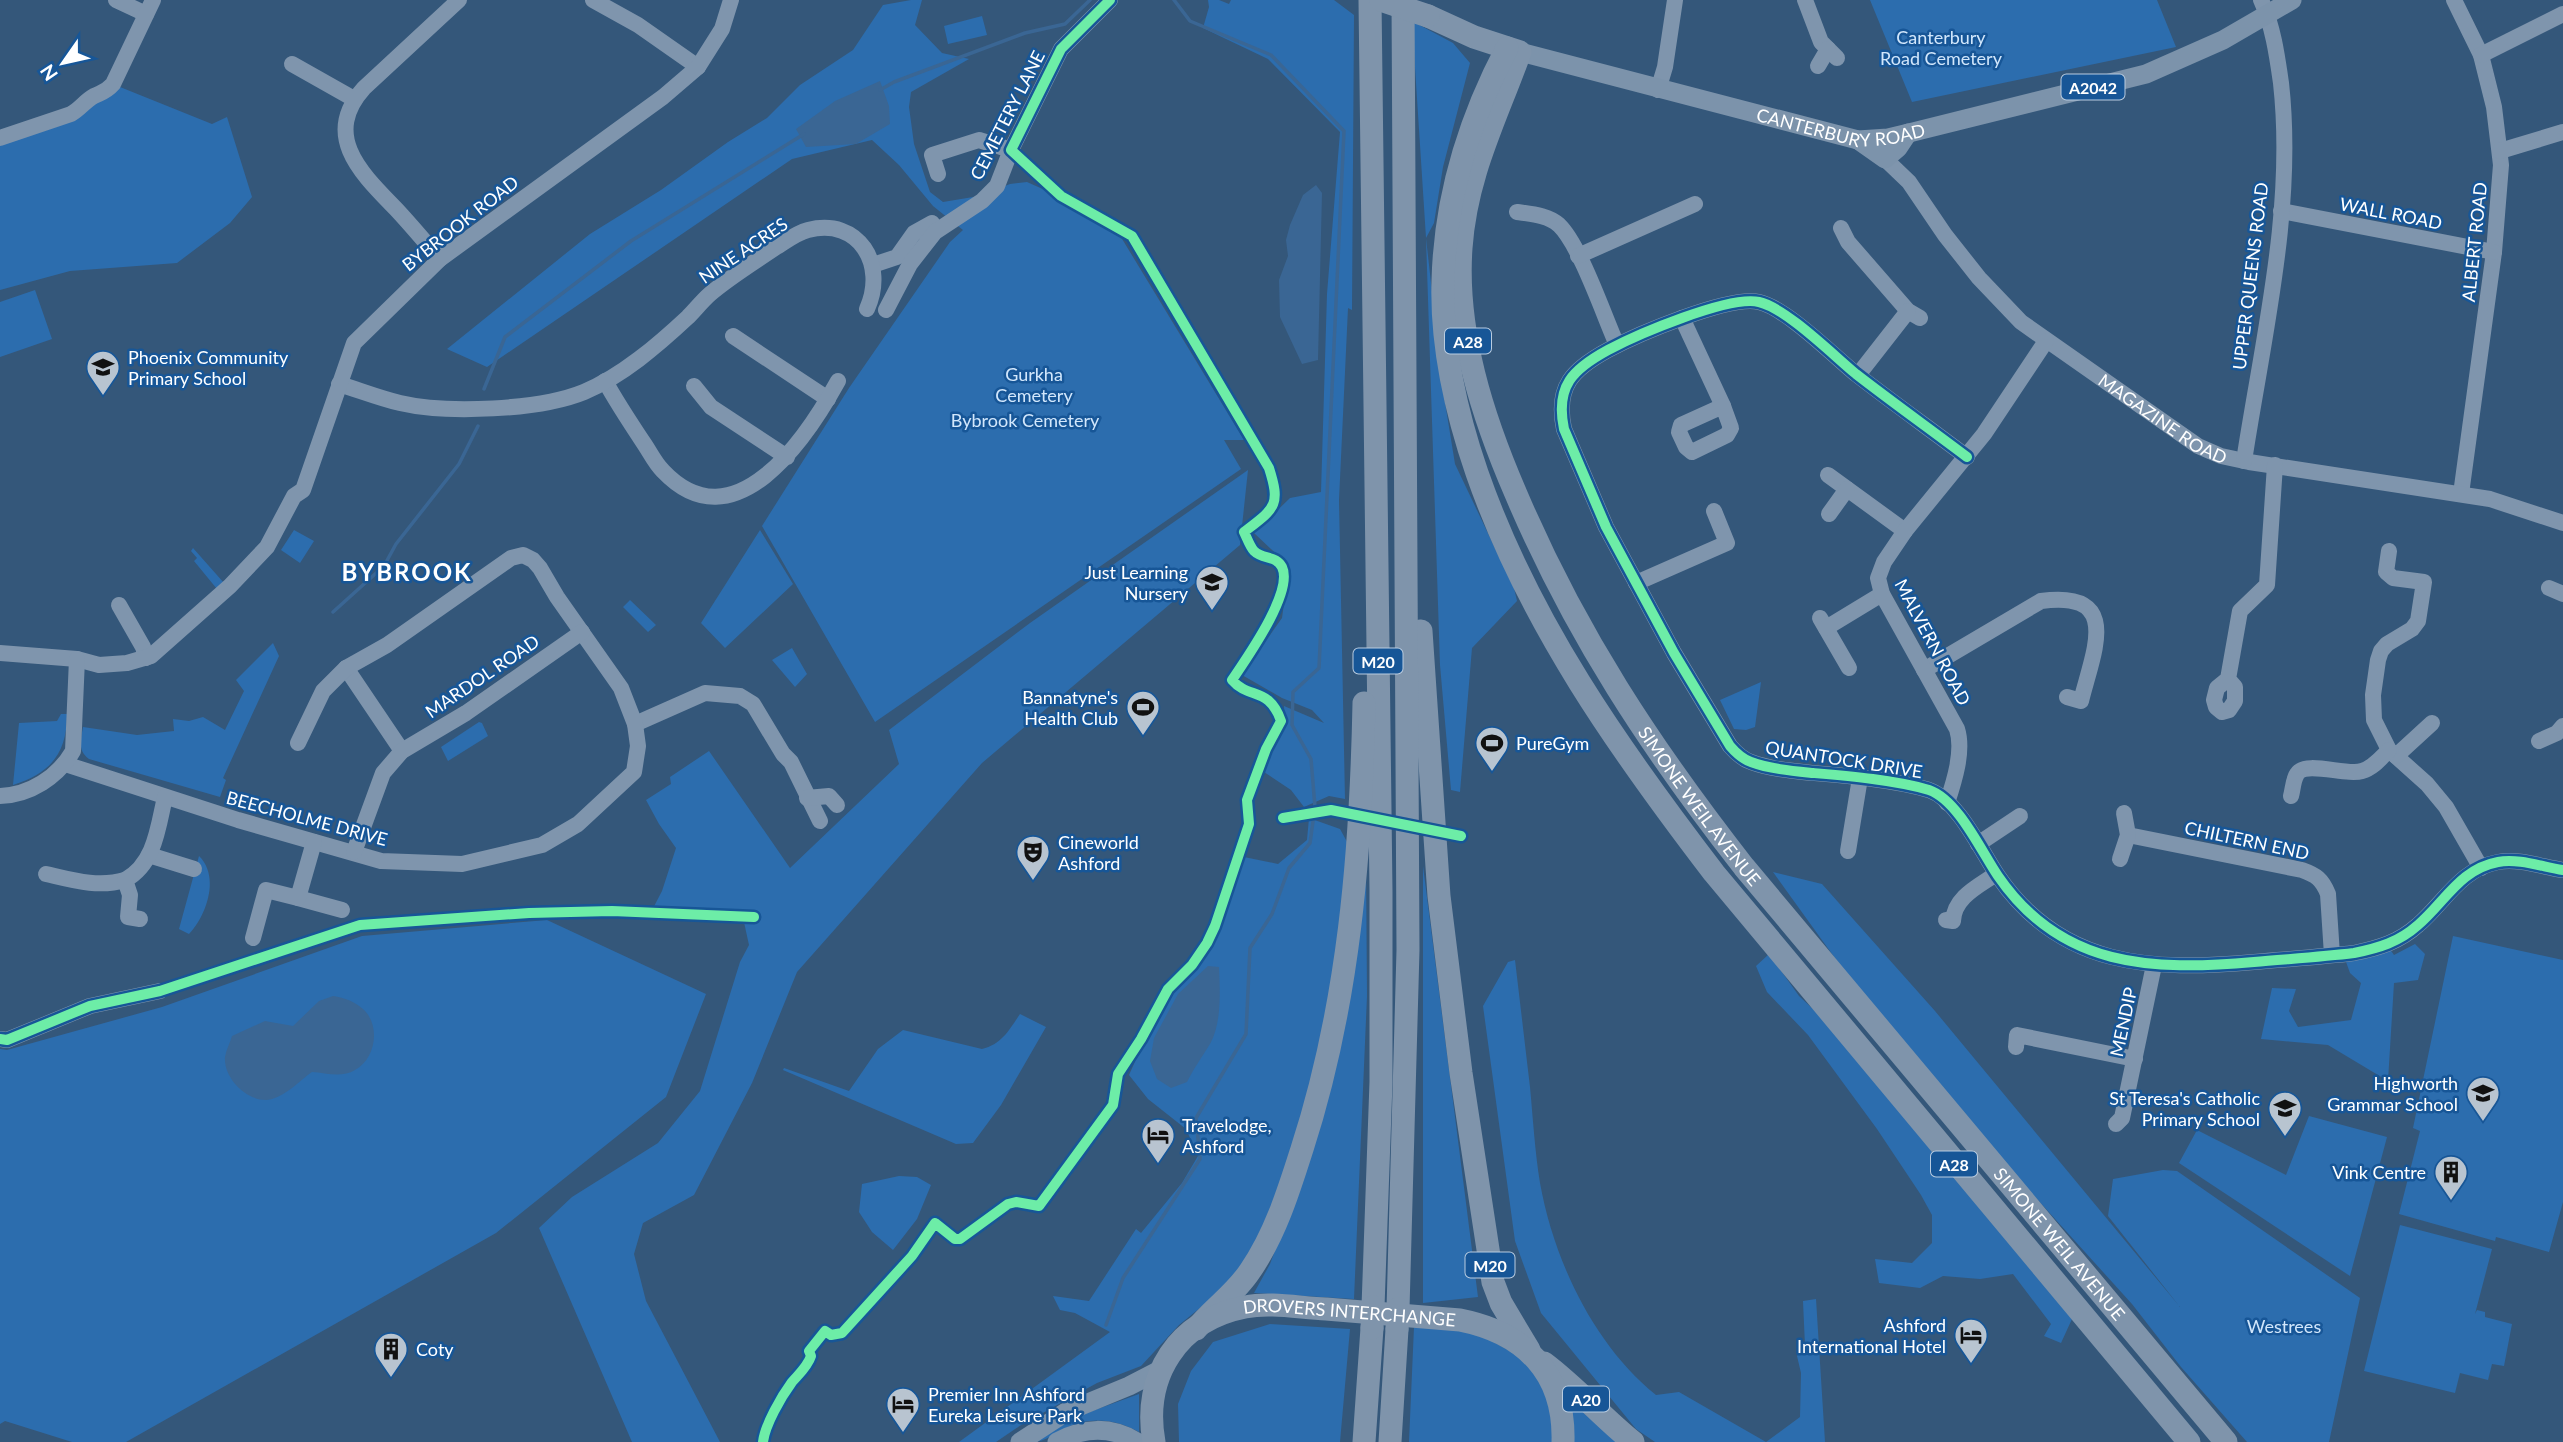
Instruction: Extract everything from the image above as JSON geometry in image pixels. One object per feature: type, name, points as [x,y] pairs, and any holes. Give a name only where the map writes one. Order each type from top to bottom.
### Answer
[{"type":"highway","name":"M20","points":[[1364,1442],[1381,1083],[1376,355],[1370,0]]},
{"type":"highway","name":"CANTERBURY ROAD","points":[[1381,0],[1514,50]]},
{"type":"highway","name":"M20","points":[[1390,1442],[1398,1319],[1408,950],[1403,0]]},
{"type":"highway","points":[[1474,37],[1489,65],[1490,79]]},
{"type":"highway","name":"SIMONE WEIL AVENUE","points":[[1514,50],[1490,79],[1467,137],[1447,234],[1443,281],[1444,319],[1454,391],[1470,453],[1499,531],[1539,616],[1585,694],[1658,800],[1714,873],[2189,1442]]},
{"type":"highway","name":"SIMONE WEIL AVENUE","points":[[1514,50],[1479,154],[1468,198],[1461,248],[1461,287],[1466,333],[1495,446],[1531,531],[1563,595],[1614,686],[1684,790],[1744,866],[2226,1442]]},
{"type":"highway","name":"M20","points":[[1196,1329],[1232,1294],[1252,1269],[1280,1213],[1314,1114],[1332,1043],[1347,960],[1362,779],[1365,606],[1376,557]]},
{"type":"highway","name":"M20","points":[[1407,573],[1421,622],[1439,896],[1461,1073],[1493,1282],[1501,1303],[1533,1354]]},
{"type":"highway","name":"DROVERS INTERCHANGE","points":[[1154,1442],[1154,1387],[1160,1370],[1171,1353],[1196,1329],[1227,1313],[1261,1305],[1460,1320],[1483,1325],[1533,1354]]},
{"type":"highway","points":[[1533,1354],[1548,1377],[1563,1414],[1563,1442]]},
{"type":"highway","name":"A20","points":[[1533,1354],[1570,1383],[1633,1442]]},
{"type":"main road","name":"CANTERBURY ROAD","points":[[1514,50],[1658,90],[1858,140],[1888,138],[2146,74],[2223,40],[2264,7],[2292,0]]},
{"type":"main road","points":[[1885,159],[1898,148],[1908,133]]},
{"type":"main road","name":"MAGAZINE ROAD","points":[[1858,140],[1885,159]]},
{"type":"main road","points":[[1020,1442],[1066,1412],[1129,1387],[1160,1370]]},
{"type":"main road","points":[[1057,1442],[1079,1432],[1095,1430],[1120,1434],[1137,1442]]},
{"type":"street","points":[[0,138],[80,109],[92,97],[105,93],[113,84],[150,7],[116,0]]},
{"type":"street","points":[[440,259],[355,164],[346,140],[345,128],[354,99],[460,0]]},
{"type":"street","points":[[593,0],[638,25],[698,67]]},
{"type":"street","name":"BYBROOK ROAD","points":[[146,658],[230,586],[267,547],[294,496],[303,489],[354,343],[440,259],[663,97],[698,67],[722,29],[731,0]]},
{"type":"street","name":"CEMETERY LANE","points":[[886,310],[910,264],[935,232],[982,201],[997,186],[1011,150],[1062,50],[1110,0]]},
{"type":"street","points":[[1658,90],[1665,66],[1675,0]]},
{"type":"street","points":[[1805,0],[1821,42],[1832,53],[1818,65]]},
{"type":"street","name":"ALBERT ROAD","points":[[2454,0],[2482,55],[2494,107],[2500,150],[2494,252],[2461,494]]},
{"type":"street","name":"UPPER QUEENS ROAD","points":[[2244,461],[2278,243],[2286,128],[2278,62],[2264,7]]},
{"type":"street","points":[[2482,55],[2563,14]]},
{"type":"street","points":[[291,64],[354,99]]},
{"type":"street","points":[[2500,150],[2563,132]]},
{"type":"street","points":[[938,174],[932,155],[966,144],[986,141],[1011,150]]},
{"type":"street","name":"MAGAZINE ROAD","points":[[1885,159],[1909,182],[1945,235],[1986,286],[2021,322],[2198,446],[2221,456],[2244,461],[2490,499],[2563,523]]},
{"type":"street","points":[[1578,256],[1695,204]]},
{"type":"street","name":"WALL ROAD","points":[[2281,211],[2494,252]]},
{"type":"street","points":[[1517,212],[1541,216],[1559,225],[1578,256],[1617,345]]},
{"type":"street","points":[[867,309],[872,297],[873,265],[897,257],[914,233],[932,223]]},
{"type":"street","points":[[1841,228],[1848,242],[1914,314],[1858,375]]},
{"type":"street","name":"NINE ACRES","points":[[339,384],[401,403],[430,407],[489,408],[562,400],[604,381],[640,357],[734,275],[807,230],[840,230],[861,243],[873,265]]},
{"type":"street","name":"QUANTOCK DRIVE","points":[[1967,457],[1858,375],[1787,317],[1761,302],[1743,301],[1682,318],[1617,345],[1584,363],[1573,374],[1565,387],[1560,411],[1564,429],[1606,527],[1721,736],[1738,755],[1752,763],[1775,768],[1860,778],[1931,791],[1962,818],[2017,903],[2054,934],[2088,951],[2114,959],[2154,965],[2203,966],[2377,949],[2394,942],[2419,925],[2458,882],[2480,868],[2498,862],[2513,861],[2563,870]]},
{"type":"street","points":[[1682,318],[1723,406]]},
{"type":"street","points":[[733,336],[828,399]]},
{"type":"street","name":"MALVERN ROAD","points":[[1947,803],[1961,740],[1882,594],[1878,578],[1905,531],[1967,457],[2046,341]]},
{"type":"street","points":[[604,381],[653,460],[675,482],[694,493],[724,498],[736,495],[787,457],[838,381]]},
{"type":"street","points":[[694,386],[711,407],[787,457]]},
{"type":"street","points":[[2228,678],[2240,611],[2267,585],[2276,483],[2275,466]]},
{"type":"street","points":[[1828,475],[1905,531]]},
{"type":"street","points":[[1829,514],[1847,489]]},
{"type":"street","points":[[1636,583],[1727,543],[1714,511]]},
{"type":"street","points":[[2389,551],[2386,572],[2393,578],[2424,582],[2418,621],[2410,631],[2387,644],[2381,651],[2373,695],[2374,720],[2392,753],[2427,784],[2446,807],[2480,868]]},
{"type":"street","name":"BEECHOLME DRIVE","points":[[65,764],[165,797],[382,861],[462,864],[542,845],[579,824],[634,772],[638,746],[635,724],[621,688],[556,597],[540,568],[533,560],[523,555],[511,558],[387,645],[346,668],[323,691],[298,743]]},
{"type":"street","points":[[1849,668],[1823,623],[1882,594]]},
{"type":"street","points":[[1924,670],[2041,601],[2068,601],[2092,611],[2097,622],[2098,635],[2081,701],[2067,697]]},
{"type":"street","points":[[0,653],[77,659],[99,665],[146,658],[143,647],[119,605]]},
{"type":"street","name":"MARDOL ROAD","points":[[354,852],[383,773],[402,751],[466,713],[582,632]]},
{"type":"street","points":[[0,796],[20,793],[47,780],[65,764],[73,751],[77,659]]},
{"type":"street","points":[[346,668],[402,751]]},
{"type":"street","points":[[635,724],[705,693],[740,696],[753,704],[783,754],[791,762],[820,821]]},
{"type":"street","points":[[2291,796],[2296,775],[2301,770],[2307,768],[2341,773],[2358,772],[2392,753],[2432,723]]},
{"type":"street","points":[[2539,741],[2557,733],[2563,726]]},
{"type":"street","points":[[1847,851],[1860,778]]},
{"type":"street","points":[[807,797],[829,796],[837,805]]},
{"type":"street","points":[[46,874],[82,883],[109,884],[125,880],[138,870],[149,855],[165,797]]},
{"type":"street","points":[[2120,859],[2128,835],[2124,813]]},
{"type":"street","points":[[1978,844],[2020,816]]},
{"type":"street","name":"CHILTERN END","points":[[2128,835],[2302,870],[2316,876],[2324,884],[2328,894],[2332,955]]},
{"type":"street","points":[[298,898],[314,842]]},
{"type":"street","points":[[149,855],[194,869]]},
{"type":"street","points":[[1954,921],[1956,907],[1963,898],[1996,874]]},
{"type":"street","points":[[125,880],[130,895],[130,922]]},
{"type":"street","points":[[253,938],[266,890],[342,910]]},
{"type":"street","name":"MENDIP","points":[[2116,1124],[2122,1118],[2154,965]]},
{"type":"street","points":[[0,1039],[7,1040],[90,1006],[160,991]]},
{"type":"street","points":[[2016,1047],[2017,1035],[2135,1059]]},
{"type":"green space","name":"Bybrook Cemetery","points":[[922,0],[915,25],[942,53],[969,59],[911,92],[909,107],[914,144],[930,192],[943,202],[979,196],[1010,184],[1027,182],[1110,219],[1244,440],[1224,440],[1241,469],[875,722],[762,526],[849,388],[950,242],[963,230],[933,206],[899,165],[872,140],[792,159],[487,367],[447,349],[590,234],[661,190],[767,118],[800,85],[853,50],[883,5]]},
{"type":"green space","points":[[1208,0],[1229,4],[1231,0],[1334,0],[1354,15],[1352,310],[1348,308],[1339,500],[1345,799],[1329,796],[1304,807],[1291,790],[1264,772],[1285,722],[1284,706],[1324,723],[1312,710],[1282,698],[1242,675],[1282,618],[1289,566],[1254,533],[1290,498],[1321,492],[1327,294],[1340,132],[1268,59],[1203,28],[1209,7]]},
{"type":"green space","name":"Canterbury Road Cemetery","points":[[1870,0],[2157,0],[2176,47],[1912,102]]},
{"type":"green space","points":[[982,16],[987,35],[948,44],[944,26]]},
{"type":"green space","points":[[1412,21],[1453,43],[1470,63],[1443,167],[1434,223],[1426,238]]},
{"type":"green space","points":[[120,87],[212,124],[227,117],[252,197],[230,223],[177,263],[70,271],[0,290],[0,144]]},
{"type":"green space","points":[[1426,238],[1443,390],[1455,464],[1514,588],[1517,601],[1472,648],[1460,792],[1451,790],[1440,665]]},
{"type":"green space","points":[[35,290],[52,339],[0,357],[0,302]]},
{"type":"green space","points":[[1248,470],[1240,545],[982,763],[797,972],[752,1083],[694,1195],[643,1223],[634,1254],[646,1301],[720,1442],[632,1442],[539,1228],[572,1197],[658,1143],[700,1091],[740,962],[749,945],[742,913],[739,923],[649,916],[662,891],[676,848],[646,800],[671,784],[670,777],[709,751],[790,868],[899,764],[889,730],[1030,623]]},
{"type":"green space","points":[[294,530],[314,541],[300,563],[281,550]]},
{"type":"green space","points":[[760,530],[793,584],[725,648],[701,623]]},
{"type":"green space","points":[[193,548],[224,583],[217,589],[194,561],[197,558],[191,551]]},
{"type":"green space","points":[[630,600],[656,625],[648,632],[623,607]]},
{"type":"green space","points":[[273,643],[279,656],[223,778],[226,780],[220,797],[85,756],[81,744],[83,727],[137,735],[174,731],[173,719],[189,721],[203,717],[225,730],[244,691],[236,680]]},
{"type":"green space","points":[[792,648],[807,674],[795,687],[772,660]]},
{"type":"green space","points":[[1761,682],[1755,727],[1746,730],[1734,729],[1720,700]]},
{"type":"green space","points":[[61,714],[67,714],[66,728],[64,740],[54,760],[47,768],[13,785],[19,723],[57,721]]},
{"type":"green space","points":[[479,722],[488,736],[448,761],[441,747]]},
{"type":"green space","points":[[1309,818],[1340,829],[1351,849],[1339,958],[1304,1116],[1276,1196],[1252,1253],[1232,1282],[1179,1325],[1141,1366],[1097,1383],[996,1442],[959,1442],[1110,1332],[1075,1313],[1060,1310],[1053,1296],[1089,1301],[1136,1229],[1141,1233],[1182,1183],[1198,1156],[1186,1129],[1148,1099],[1129,1075],[1146,1037],[1176,989],[1197,968],[1212,945],[1244,857],[1278,864],[1307,840]]},
{"type":"green space","points":[[199,856],[209,874],[209,895],[201,917],[189,934],[179,929]]},
{"type":"green space","points":[[1366,861],[1367,996],[1354,1299],[1254,1293],[1270,1264],[1312,1151]]},
{"type":"green space","points":[[1423,866],[1478,1297],[1423,1303]]},
{"type":"green space","name":"Westrees","points":[[1773,872],[1822,884],[1935,1011],[2180,1307],[2108,1216],[2113,1179],[2163,1170],[2177,1171],[2360,1298],[2329,1442],[2247,1442],[2181,1367],[2132,1304],[2026,1187],[1863,997]]},
{"type":"green space","points":[[547,920],[706,994],[666,1097],[496,1233],[126,1442],[72,1442],[5,1421],[0,1424],[0,1049],[7,1050],[162,1007],[362,936]]},
{"type":"green space","points":[[2453,936],[2563,960],[2563,1202],[2549,1252],[2496,1237],[2495,1241],[2399,1214],[2420,1131],[2413,1128]]},
{"type":"green space","points":[[2415,944],[2425,954],[2418,980],[2394,983],[2388,1081],[2328,1045],[2261,1039],[2272,988],[2296,989],[2289,1011],[2298,1027],[2351,1020],[2361,983],[2350,973],[2345,959],[2389,948],[2394,955]]},
{"type":"green space","points":[[1769,954],[1799,996],[1828,1023],[2072,1319],[2061,1343],[2044,1336],[2051,1324],[2013,1274],[1980,1279],[1943,1276],[1920,1288],[1879,1283],[1875,1259],[1912,1263],[1932,1243],[1932,1215],[1877,1129],[1808,1035],[1767,992],[1756,966]]},
{"type":"green space","points":[[1515,960],[1540,1183],[1555,1242],[1580,1300],[1614,1352],[1656,1395],[1679,1392],[1766,1442],[1655,1442],[1636,1429],[1541,1313],[1515,1241],[1483,1006],[1508,962]]},
{"type":"green space","points":[[1020,1014],[1046,1027],[1001,1105],[973,1143],[956,1144],[783,1070],[784,1068],[849,1091],[878,1049],[903,1030],[982,1049],[1000,1040]]},
{"type":"green space","points":[[2309,1116],[2387,1137],[2350,1276],[2179,1163],[2197,1130],[2286,1175]]},
{"type":"green space","points":[[899,1176],[917,1177],[931,1185],[917,1219],[893,1250],[872,1232],[859,1212],[862,1184]]},
{"type":"green space","points":[[2400,1225],[2492,1249],[2475,1314],[2477,1310],[2485,1312],[2485,1317],[2512,1324],[2504,1366],[2492,1364],[2488,1380],[2460,1373],[2455,1393],[2364,1371]]},
{"type":"green space","points":[[1816,1299],[1825,1442],[1766,1442],[1800,1417],[1801,1373],[1797,1356],[1805,1346],[1803,1301]]},
{"type":"green space","points":[[1270,1324],[1350,1329],[1340,1442],[1179,1442],[1178,1404],[1191,1371],[1213,1342]]},
{"type":"green space","points":[[1414,1327],[1448,1328],[1481,1335],[1524,1359],[1549,1396],[1554,1442],[1409,1442]]},
{"type":"green space","points":[[1565,1389],[1624,1442],[1573,1442]]},
{"type":"green space","points":[[1139,1394],[1139,1432],[1113,1422],[1086,1421],[1046,1439],[1032,1442],[1081,1415]]},
{"type":"shaded area","points":[[880,81],[889,106],[890,124],[856,144],[806,147],[796,129],[835,101]]},
{"type":"shaded area","points":[[1316,185],[1322,193],[1318,360],[1302,364],[1280,317],[1279,280],[1288,256],[1286,240],[1290,225],[1303,195]]},
{"type":"shaded area","points":[[1208,966],[1219,967],[1219,1006],[1214,1036],[1187,1082],[1171,1088],[1157,1079],[1150,1061],[1154,1038],[1178,994]]},
{"type":"shaded area","points":[[333,996],[360,1006],[369,1016],[374,1041],[368,1058],[362,1065],[345,1074],[312,1072],[288,1091],[272,1099],[255,1098],[233,1082],[226,1065],[226,1054],[232,1036],[265,1021],[293,1026],[319,1001]]},
{"type":"waterway","points":[[880,90],[894,82],[1025,33],[1065,24],[1090,0]]},
{"type":"waterway","points":[[1106,1325],[1123,1278],[1200,1159],[1196,1118],[1246,1034],[1250,948],[1272,914],[1289,868],[1310,843],[1315,807],[1311,759],[1292,725],[1293,692],[1319,668],[1344,131],[1271,55],[1190,21],[1174,0]]},
{"type":"waterway","points":[[484,389],[505,337],[631,241],[804,134]]},
{"type":"waterway","points":[[333,612],[384,566],[396,544],[459,464],[478,426]]},
{"type":"cycle path","points":[[763,1442],[779,1403],[810,1360],[809,1351],[825,1331],[831,1335],[842,1333],[912,1256],[935,1223],[955,1239],[960,1239],[1008,1204],[1016,1202],[1039,1206],[1113,1105],[1118,1074],[1168,989],[1192,965],[1215,926],[1249,824],[1247,800],[1266,749],[1281,721],[1271,703],[1238,686],[1232,680],[1267,625],[1284,578],[1279,563],[1254,551],[1244,532],[1273,505],[1275,491],[1269,468],[1132,236],[1061,196],[1011,150],[1061,49],[1110,0]]},
{"type":"cycle path","points":[[1967,457],[1856,374],[1795,322],[1759,302],[1745,301],[1705,310],[1660,326],[1608,350],[1576,372],[1569,380],[1562,401],[1564,429],[1606,527],[1674,653],[1730,746],[1748,761],[1766,766],[1887,781],[1929,790],[1940,796],[1959,815],[1998,876],[2023,906],[2050,930],[2080,946],[2111,957],[2180,965],[2216,965],[2354,953],[2404,936],[2428,916],[2463,879],[2485,866],[2514,861],[2563,870]]},
{"type":"cycle path","points":[[1283,818],[1331,810],[1461,836]]},
{"type":"cycle path","points":[[0,1039],[7,1040],[90,1006],[160,991],[360,925],[529,913],[612,911],[754,917]]},
{"type":"place","name":"Phoenix Community Primary School","points":[[103,397]]},
{"type":"place","name":"Just Learning Nursery","points":[[1212,612]]},
{"type":"place","name":"Bannatyne's Health Club","points":[[1143,737]]},
{"type":"place","name":"PureGym","points":[[1492,773]]},
{"type":"place","name":"Cineworld Ashford","points":[[1033,882]]},
{"type":"place","name":"Highworth Grammar School","points":[[2483,1123]]},
{"type":"place","name":"St Teresa's Catholic Primary School","points":[[2285,1138]]},
{"type":"place","name":"Travelodge, Ashford","points":[[1158,1165]]},
{"type":"place","name":"Vink Centre","points":[[2451,1202]]},
{"type":"place","name":"Ashford International Hotel","points":[[1971,1365]]},
{"type":"place","name":"Coty","points":[[391,1379]]},
{"type":"place","name":"Premier Inn Ashford Eureka Leisure Park","points":[[903,1434]]},
{"type":"district","name":"BYBROOK","points":[[407,571]]},
{"type":"park label","name":"Gurkha Cemetery","points":[[1034,384]]}]
